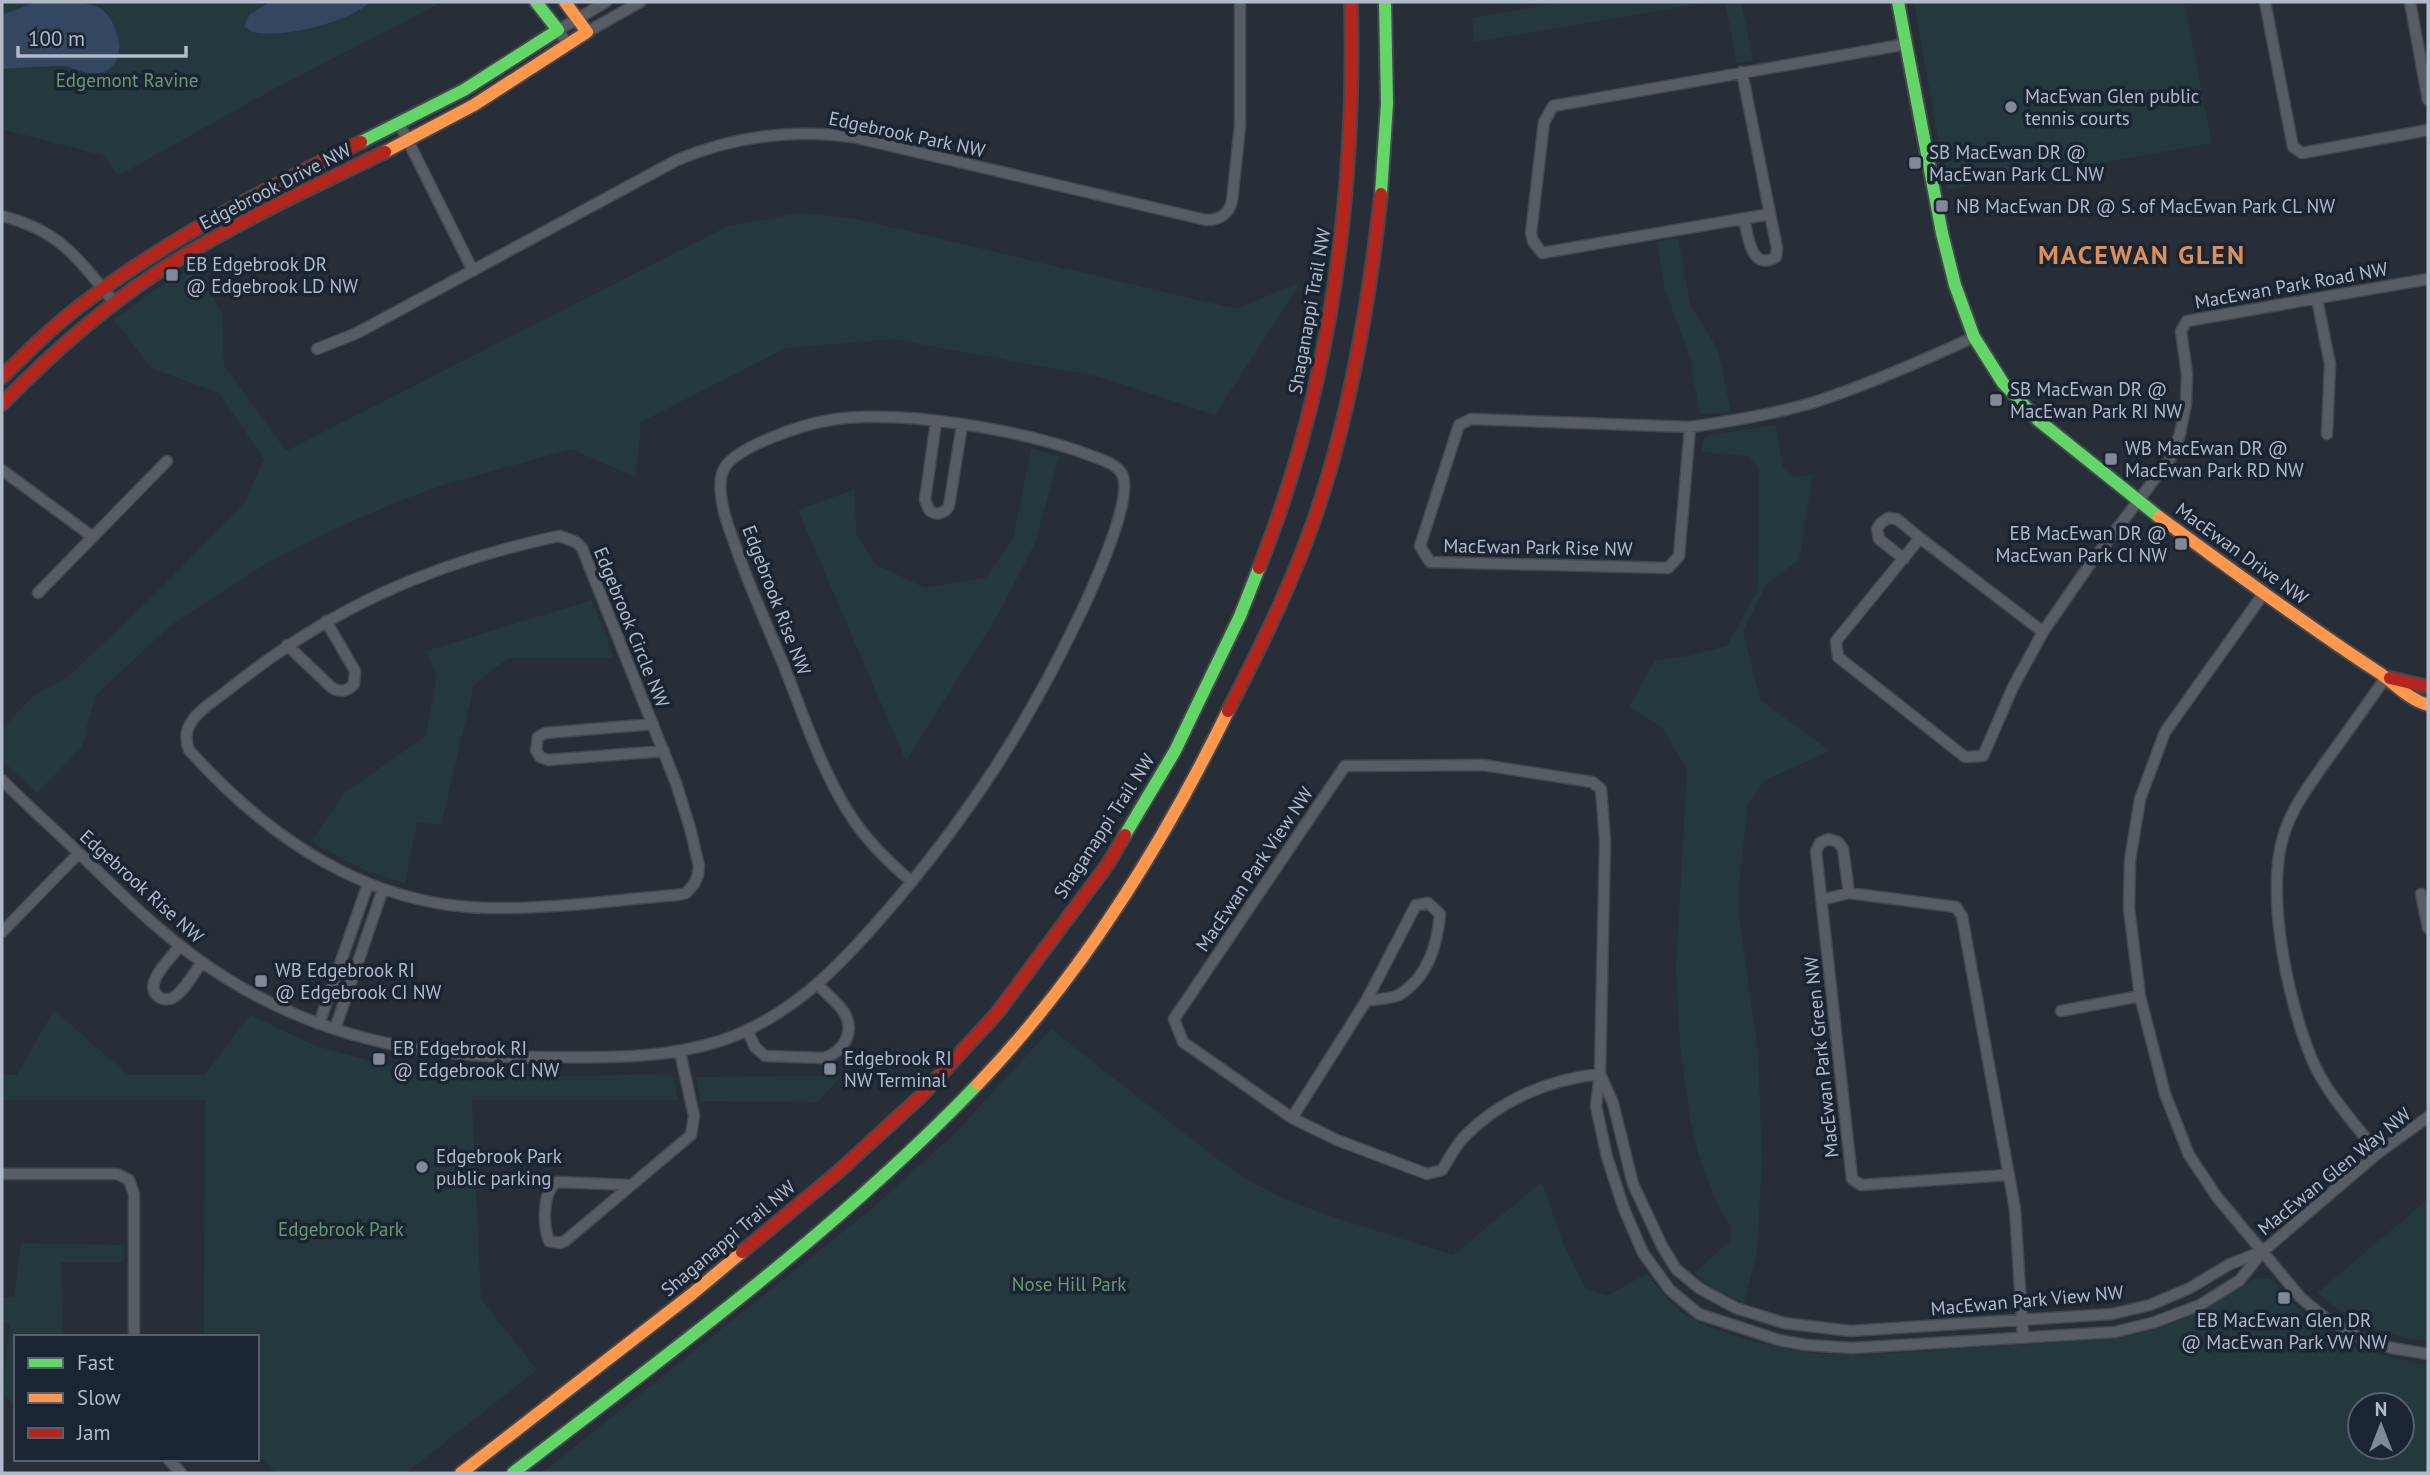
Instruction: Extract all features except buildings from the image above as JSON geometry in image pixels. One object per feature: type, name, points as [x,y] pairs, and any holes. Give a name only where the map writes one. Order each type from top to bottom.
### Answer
[{"type":"main road","points":[[536,2],[587,32]]},
{"type":"main road","points":[[565,2],[568,23]]},
{"type":"main road","name":"Shaganappi Trail NW","points":[[461,1473],[692,1294],[837,1173],[921,1096],[998,1012],[1114,853],[1175,751],[1240,616],[1274,530],[1306,427],[1329,327],[1343,235],[1353,75],[1350,2]]},
{"type":"main road","points":[[513,1473],[694,1333],[864,1195],[954,1109],[1048,1005],[1138,878],[1201,766],[1273,621],[1307,538],[1338,437],[1371,270],[1386,137],[1385,2]]},
{"type":"main road","name":"MacEwan Drive NW","points":[[1898,2],[1942,233],[1955,285],[1974,337],[2003,383],[2038,420],[2139,502],[2364,664],[2386,677],[2415,701],[2428,705]]},
{"type":"main road","name":"Edgebrook Drive NW","points":[[2,377],[64,319],[102,288],[160,248],[208,220],[463,91],[568,23]]},
{"type":"main road","name":"Edgebrook Drive NW","points":[[2,404],[65,343],[114,302],[157,272],[210,240],[494,94],[587,32]]},
{"type":"main road","name":"MacEwan Drive NW","points":[[2386,677],[2428,687]]},
{"type":"street","points":[[568,45],[568,23],[606,2]]},
{"type":"street","points":[[587,32],[640,2]]},
{"type":"street","name":"Edgebrook Park NW","points":[[473,271],[677,160],[741,139],[786,133],[853,137],[1206,220],[1218,219],[1229,210],[1233,201],[1240,126],[1240,2]]},
{"type":"street","points":[[2265,2],[2292,147],[2301,153],[2428,130]]},
{"type":"street","points":[[2410,2],[2428,100]]},
{"type":"street","points":[[1770,214],[1542,253],[1533,241],[1531,233],[1544,122],[1553,106],[1908,44]]},
{"type":"street","points":[[1742,72],[1777,248],[1776,257],[1769,261],[1759,260],[1753,254],[1744,219]]},
{"type":"street","points":[[317,349],[358,333],[473,271],[399,123]]},
{"type":"street","points":[[2,216],[36,227],[59,241],[79,259],[114,302]]},
{"type":"street","name":"MacEwan Park Road NW","points":[[1904,559],[1836,641],[1838,657],[1965,757],[1983,756],[2013,687],[2043,632],[2090,564],[2170,459],[2180,434],[2186,404],[2187,374],[2181,331],[2187,321],[2428,279]]},
{"type":"street","points":[[2317,299],[2330,364],[2327,434]]},
{"type":"street","name":"MacEwan Park Rise NW","points":[[1690,427],[1679,556],[1668,568],[1430,562],[1420,546],[1459,425],[1471,419],[1690,427],[1763,415],[1815,402],[1900,370],[1974,337]]},
{"type":"street","name":"Edgebrook Rise NW","points":[[2,780],[179,947],[258,997],[319,1024],[391,1045],[456,1056],[621,1058],[680,1052],[747,1030],[777,1015],[818,985],[870,932],[912,882],[956,828],[1015,739],[1051,674],[1092,589],[1120,513],[1125,489],[1124,477],[1118,468],[1099,458],[1046,440],[962,425],[866,417],[834,419],[783,432],[734,457],[726,465],[721,480],[733,541],[826,770],[849,815],[867,838],[912,882]]},
{"type":"street","points":[[936,422],[925,500],[927,507],[936,514],[944,512],[949,506],[962,425]]},
{"type":"street","points":[[38,593],[167,461]]},
{"type":"street","points":[[2,470],[93,537]]},
{"type":"street","points":[[1920,538],[1904,559],[1879,539],[1877,529],[1888,518],[1897,519],[2043,632]]},
{"type":"street","name":"Edgebrook Circle NW","points":[[559,536],[568,538],[582,548],[676,783],[699,866],[694,884],[686,893],[677,895],[489,908],[434,902],[383,890],[312,856],[275,831],[194,756],[187,745],[186,729],[193,718],[287,645],[366,599],[442,567],[521,544],[559,536]]},
{"type":"street","points":[[2264,593],[2165,732],[2140,799],[2130,860],[2129,909],[2140,996],[2165,1094],[2189,1155],[2217,1197],[2301,1298],[2324,1317],[2358,1337],[2392,1348],[2428,1354]]},
{"type":"street","points":[[287,645],[331,687],[339,691],[347,690],[354,684],[355,671],[326,621]]},
{"type":"street","points":[[2378,1153],[2335,1098],[2311,1059],[2288,983],[2276,903],[2278,853],[2287,824],[2299,800],[2386,677]]},
{"type":"street","points":[[653,724],[545,733],[538,737],[536,750],[540,757],[548,760],[664,751]]},
{"type":"street","name":"MacEwan Park View NW","points":[[1600,1073],[1572,1077],[1535,1088],[1489,1116],[1462,1139],[1442,1170],[1427,1174],[1337,1140],[1292,1118],[1183,1042],[1174,1019],[1345,766],[1483,765],[1592,782],[1601,789],[1605,841],[1600,1073],[1596,1106],[1624,1209],[1643,1253],[1670,1290],[1699,1314],[1779,1340],[1852,1348],[2115,1332],[2155,1322],[2200,1305],[2240,1280],[2262,1252]]},
{"type":"street","name":"MacEwan Park Green NW","points":[[1849,893],[1843,849],[1838,842],[1829,839],[1820,843],[1816,851],[1852,1179],[1861,1185],[2008,1175]]},
{"type":"street","points":[[2,932],[79,853]]},
{"type":"street","points":[[319,1024],[368,884]]},
{"type":"street","points":[[335,1029],[383,890]]},
{"type":"street","points":[[1821,900],[1849,893],[1956,907],[1962,916],[2015,1209],[2023,1338]]},
{"type":"street","points":[[2421,894],[2428,928]]},
{"type":"street","points":[[1292,1118],[1366,1001],[1416,905],[1428,902],[1440,914],[1433,954],[1423,973],[1398,996],[1366,1001]]},
{"type":"street","points":[[179,947],[153,981],[153,989],[158,996],[167,999],[176,996],[201,962]]},
{"type":"street","points":[[747,1030],[755,1047],[765,1056],[832,1056],[848,1037],[847,1021],[842,1010],[818,985]]},
{"type":"street","points":[[2061,1011],[2140,996]]},
{"type":"street","points":[[631,1185],[557,1182],[551,1186],[547,1194],[546,1232],[549,1241],[565,1241],[691,1135],[694,1116],[680,1052]]},
{"type":"street","name":"MacEwan Park View NW","points":[[1600,1073],[1614,1103],[1633,1184],[1676,1269],[1699,1288],[1736,1308],[1784,1323],[1850,1331],[2112,1314],[2150,1305],[2190,1289],[2230,1264],[2262,1252]]},
{"type":"street","name":"MacEwan Glen Way NW","points":[[2262,1252],[2378,1153],[2428,1117]]},
{"type":"street","points":[[2,1174],[117,1174],[129,1180],[134,1194],[134,1335]]},
{"type":"street","points":[[1624,1209],[1641,1201]]},
{"type":"street","points":[[1832,1329],[1832,1347]]},
{"type":"green space","name":"Edgemont Ravine","points":[[2,2],[442,2],[270,91],[118,176],[105,156],[2,129]]},
{"type":"green space","points":[[1565,2],[1709,2],[1474,42],[1472,18]]},
{"type":"green space","points":[[1725,2],[1741,2],[1753,60],[1737,63]]},
{"type":"green space","points":[[1914,2],[2184,2],[2212,143],[1947,190]]},
{"type":"green space","points":[[799,213],[857,219],[1236,309],[1301,282],[1215,415],[1100,377],[893,339],[786,348],[641,422],[636,477],[571,449],[446,484],[399,501],[328,532],[267,563],[171,625],[95,696],[82,747],[37,793],[2,760],[2,729],[32,697],[69,676],[244,504],[264,459],[219,393],[151,368],[114,320],[154,290],[194,266],[222,313],[224,365],[286,451],[728,226]]},
{"type":"green space","points":[[1678,238],[1690,304],[1718,350],[1731,412],[1700,414],[1690,358],[1665,289],[1657,242]]},
{"type":"green space","points":[[1776,425],[1783,468],[1794,478],[1813,474],[1799,560],[1767,583],[1743,631],[1760,700],[1830,751],[1765,780],[1748,804],[1739,885],[1739,916],[1758,1052],[1762,1162],[1757,1251],[1744,1303],[1719,1291],[1694,1273],[1730,1241],[1731,1228],[1716,1200],[1699,1156],[1690,1118],[1680,1047],[1676,967],[1687,769],[1662,727],[1629,707],[1655,660],[1685,657],[1727,646],[1758,589],[1759,469],[1749,456],[1701,452],[1704,438],[1709,435]]},
{"type":"green space","points":[[1031,448],[1059,456],[1035,543],[999,613],[906,761],[798,510],[855,489],[856,534],[875,564],[925,588],[985,578],[1013,539]]},
{"type":"green space","points":[[592,600],[614,658],[508,658],[474,685],[441,825],[417,822],[405,883],[364,870],[311,842],[344,793],[426,736],[437,675],[426,651]]},
{"type":"green space","name":"Edgebrook Park","points":[[54,1010],[128,1075],[205,1075],[250,1015],[316,1046],[378,1063],[437,1073],[520,1077],[671,1074],[678,1100],[472,1100],[481,1299],[537,1370],[406,1473],[276,1473],[259,1456],[259,1335],[204,1335],[205,1100],[2,1100],[2,1075],[17,1075]]},
{"type":"green space","name":"Nose Hill Park","points":[[1051,1029],[1246,1179],[1280,1197],[1324,1214],[1453,1255],[1542,1182],[1562,1241],[1586,1289],[1607,1296],[1646,1274],[1678,1310],[1699,1323],[1748,1341],[1811,1353],[1863,1355],[2065,1342],[2135,1334],[2174,1323],[2209,1307],[2255,1278],[2271,1279],[2303,1313],[2334,1337],[2380,1355],[2428,1365],[2428,1473],[542,1473],[876,1205],[956,1132]]},
{"type":"green space","points":[[841,1076],[818,1102],[701,1101],[696,1077]]},
{"type":"green space","points":[[2428,1199],[2428,1341],[2397,1336],[2369,1326],[2317,1293]]},
{"type":"green space","points":[[21,1243],[124,1245],[123,1262],[61,1262],[63,1335],[14,1335],[14,1405],[3,1393],[10,1323],[2,1323],[2,1297],[14,1297]]},
{"type":"water","points":[[36,2],[78,3],[100,8],[113,23],[117,33],[119,53],[115,62],[109,69],[94,74],[62,66],[2,69],[2,15]]},
{"type":"water","points":[[270,2],[370,2],[348,16],[317,27],[270,34],[252,32],[244,26],[250,14]]},
{"type":"traffic: fast","points":[[361,142],[464,90],[558,30],[536,2]]},
{"type":"traffic: fast","points":[[1381,194],[1387,103],[1385,2]]},
{"type":"traffic: fast","points":[[1898,2],[1942,233],[1955,285],[1974,337],[2003,383],[2038,420],[2159,517]]},
{"type":"traffic: fast","points":[[1125,835],[1175,751],[1240,616],[1259,568]]},
{"type":"traffic: fast","points":[[513,1473],[812,1239],[924,1138],[978,1084]]},
{"type":"traffic: slow","points":[[385,152],[474,105],[587,32],[565,2]]},
{"type":"traffic: slow","points":[[2159,517],[2407,694],[2428,705]]},
{"type":"traffic: slow","points":[[978,1084],[1052,999],[1117,907],[1176,811],[1228,711]]},
{"type":"traffic: slow","points":[[461,1473],[692,1294],[742,1252]]},
{"type":"traffic: jam","points":[[1259,568],[1284,500],[1304,430],[1321,361],[1334,290],[1349,147],[1351,2]]},
{"type":"traffic: jam","points":[[2,377],[70,313],[147,258],[252,197],[361,142]]},
{"type":"traffic: jam","points":[[2,404],[75,335],[155,274],[239,224],[385,152]]},
{"type":"traffic: jam","points":[[1228,711],[1297,564],[1333,459],[1363,326],[1381,194]]},
{"type":"traffic: jam","points":[[2390,678],[2428,687]]},
{"type":"traffic: jam","points":[[742,1252],[837,1173],[921,1096],[998,1012],[1108,864],[1125,835]]},
{"type":"place","name":"MacEwan Glen public tennis courts","points":[[2011,107]]},
{"type":"place","name":"SB MacEwan DR @ MacEwan Park CL NW","points":[[1915,163]]},
{"type":"place","name":"NB MacEwan DR @ S. of MacEwan Park CL NW","points":[[1942,206]]},
{"type":"place","name":"EB Edgebrook DR @ Edgebrook LD NW","points":[[172,275]]},
{"type":"place","name":"SB MacEwan DR @ MacEwan Park RI NW","points":[[1996,400]]},
{"type":"place","name":"WB MacEwan DR @ MacEwan Park RD NW","points":[[2111,459]]},
{"type":"place","name":"EB MacEwan DR @ MacEwan Park CI NW","points":[[2181,544]]},
{"type":"place","name":"WB Edgebrook RI @ Edgebrook CI NW","points":[[261,981]]},
{"type":"place","name":"EB Edgebrook RI @ Edgebrook CI NW","points":[[379,1059]]},
{"type":"place","name":"Edgebrook RI NW Terminal","points":[[830,1069]]},
{"type":"place","name":"Edgebrook Park public parking","points":[[422,1167]]},
{"type":"place","name":"EB MacEwan Glen DR @ MacEwan Park VW NW","points":[[2284,1298]]},
{"type":"district","name":"MACEWAN GLEN","points":[[2142,255]]}]
